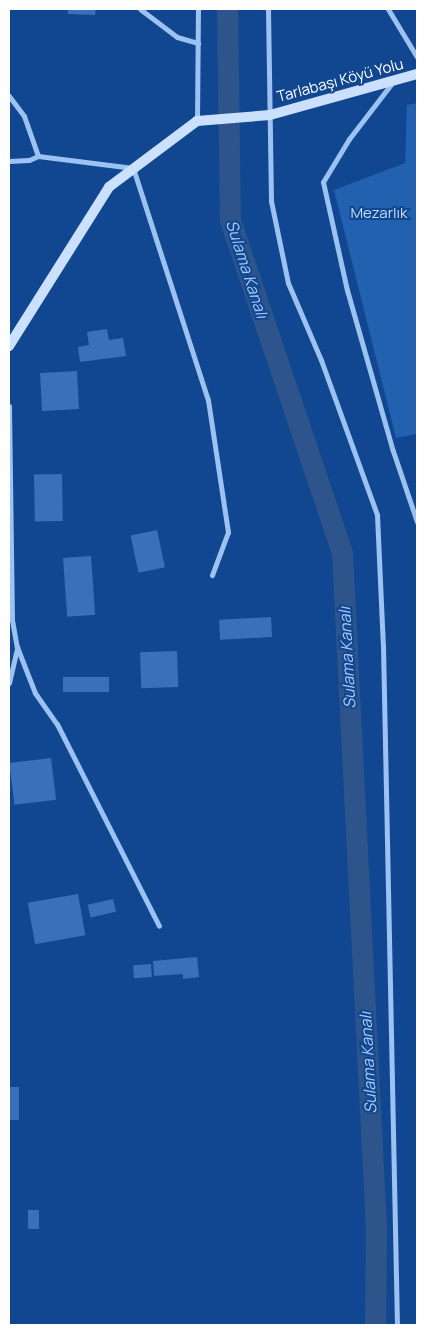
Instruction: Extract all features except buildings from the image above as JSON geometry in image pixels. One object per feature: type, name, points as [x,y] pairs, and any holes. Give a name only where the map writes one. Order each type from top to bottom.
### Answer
[{"type":"street","points":[[140,9],[177,37],[198,43]]},
{"type":"street","points":[[9,346],[109,187],[197,121],[198,9]]},
{"type":"street","points":[[268,9],[271,201],[288,283],[322,360],[377,515],[384,695],[397,1237],[397,1325]]},
{"type":"street","points":[[388,9],[417,57]]},
{"type":"street","name":"Tarlabaşı Köyü Yolu","points":[[197,121],[270,114],[417,74]]},
{"type":"street","points":[[394,80],[350,139],[323,182],[347,290],[393,451],[417,522]]},
{"type":"street","points":[[9,96],[24,116],[38,156]]},
{"type":"street","points":[[9,161],[29,160],[38,156],[133,168]]},
{"type":"street","points":[[133,168],[208,400],[228,532],[212,575]]},
{"type":"street","points":[[9,406],[11,620],[17,647],[35,693],[57,724],[159,926]]},
{"type":"street","points":[[9,683],[17,647]]},
{"type":"green space","name":"Mezarlık","points":[[417,103],[417,434],[396,438],[334,190],[405,163],[407,105]]},
{"type":"waterway","name":"Sulama Kanalı","points":[[227,9],[230,220],[342,553],[376,1230],[375,1325]]}]
